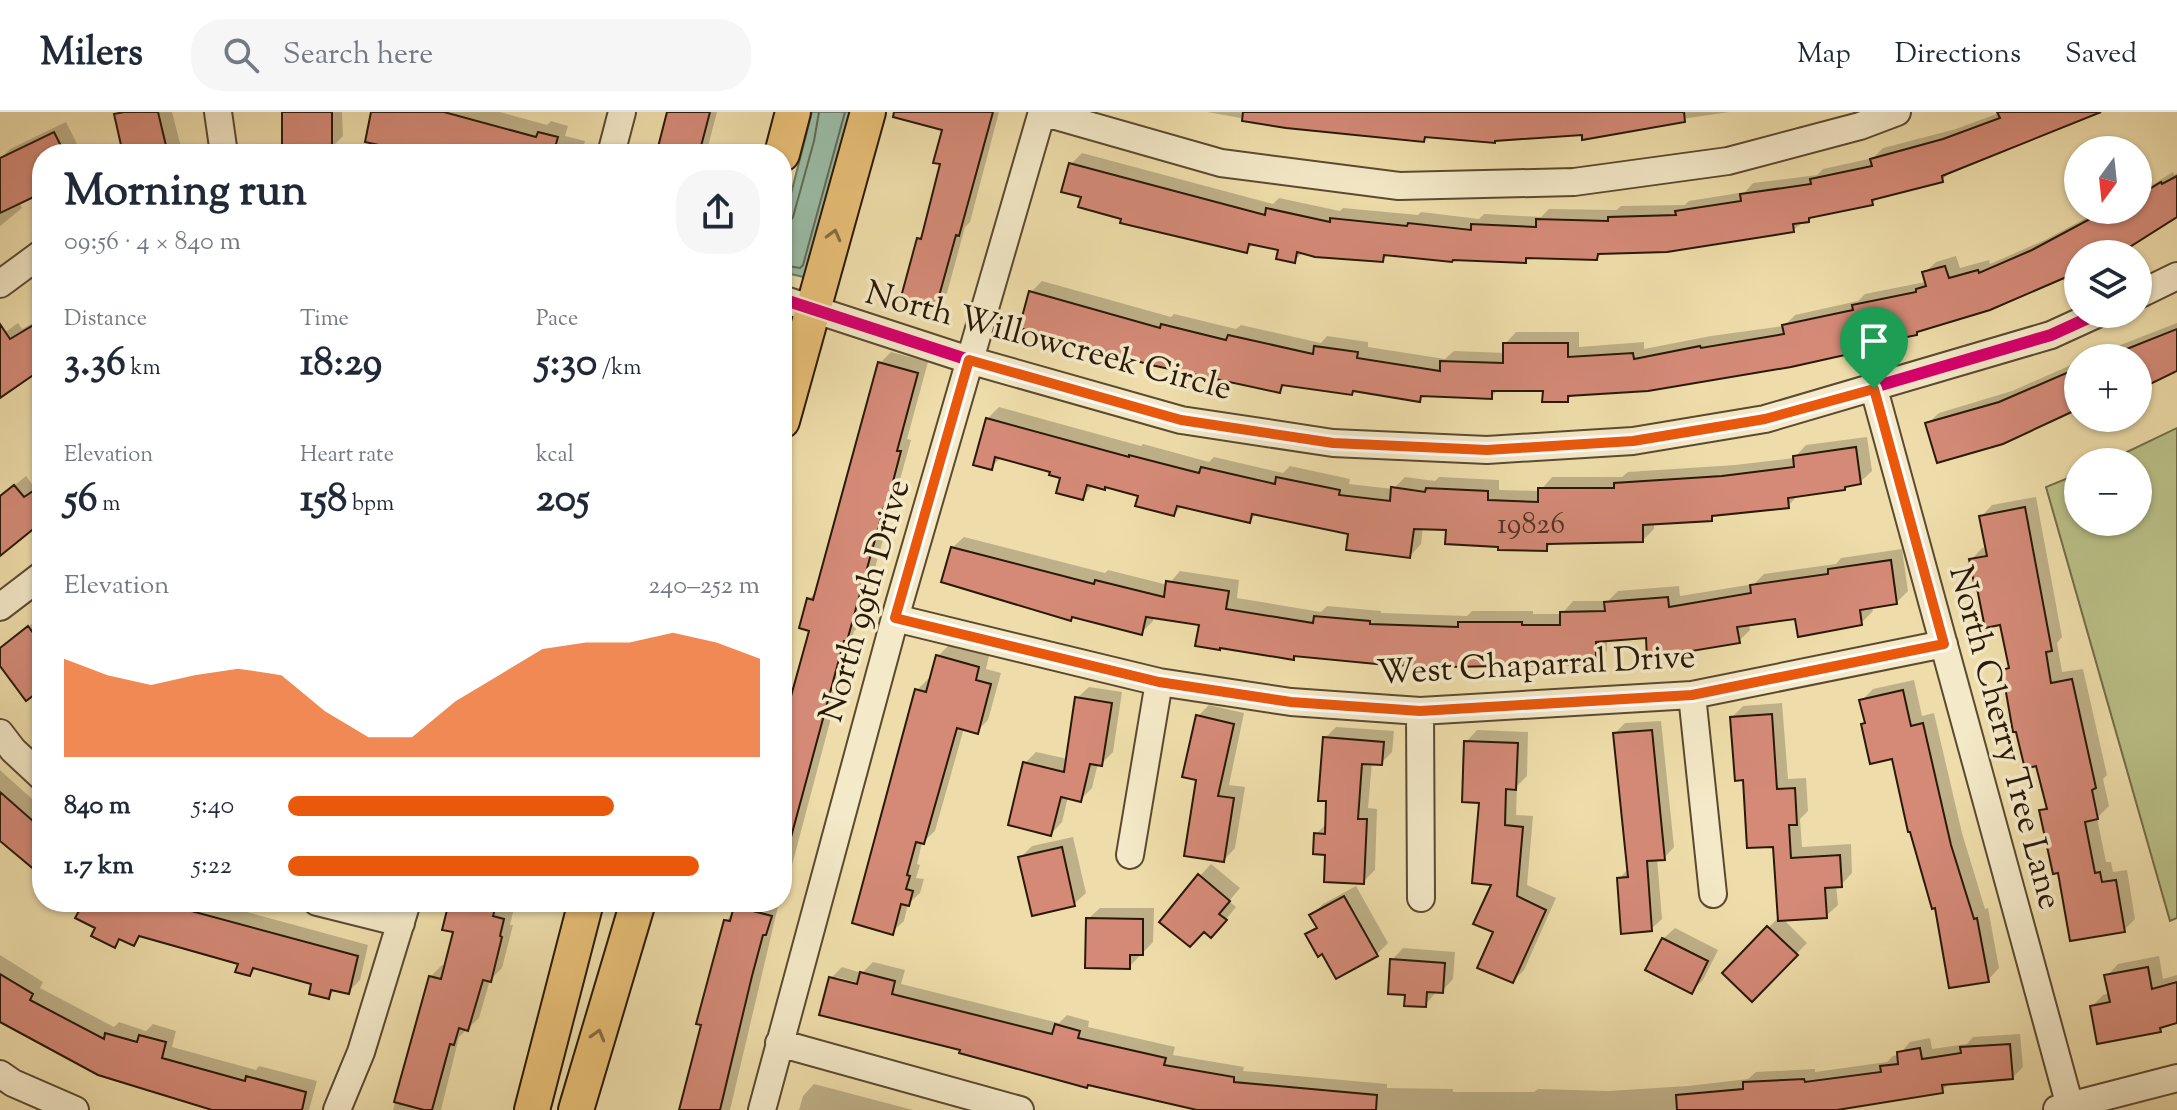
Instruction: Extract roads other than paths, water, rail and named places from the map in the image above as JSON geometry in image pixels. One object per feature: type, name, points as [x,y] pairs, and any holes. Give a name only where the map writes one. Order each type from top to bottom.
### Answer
[{"type":"main road","points":[[785,144],[793,112]]},
{"type":"main road","points":[[792,348],[798,305],[868,112]]},
{"type":"main road","points":[[532,1110],[583,912]]},
{"type":"main road","points":[[576,1110],[635,912]]},
{"type":"street","points":[[218,112],[223,144]]},
{"type":"street","points":[[614,144],[622,112]]},
{"type":"street","points":[[1042,112],[1221,163],[1399,186],[1574,182],[1728,161],[1860,126],[1897,112]]},
{"type":"street","name":"North 99th Drive","points":[[762,1110],[895,618],[1042,112]]},
{"type":"street","points":[[0,284],[32,260]]},
{"type":"street","points":[[2152,288],[2177,276]]},
{"type":"street","name":"North Willowcreek Circle","points":[[798,305],[969,360],[1181,420],[1333,443],[1487,450],[1633,441],[1765,419],[1874,389],[2066,328]]},
{"type":"street","name":"North Cherry Tree Lane","points":[[1874,389],[2065,1109]]},
{"type":"street","points":[[0,607],[32,583]]},
{"type":"street","name":"West Chaparral Drive","points":[[895,618],[1159,682],[1291,702],[1420,711],[1692,695],[1944,644]]},
{"type":"street","points":[[1130,855],[1159,682]]},
{"type":"street","points":[[1692,695],[1713,894]]},
{"type":"street","points":[[1420,711],[1421,898]]},
{"type":"street","points":[[0,733],[32,768]]},
{"type":"street","points":[[337,1110],[361,1052],[404,913]]},
{"type":"street","points":[[779,1043],[1020,1110]]},
{"type":"street","points":[[0,1074],[13,1083],[75,1110]]},
{"type":"street","points":[[2065,1109],[2177,1078]]},
{"type":"water","points":[[812,112],[853,112],[808,278],[792,274],[792,190]]}]
